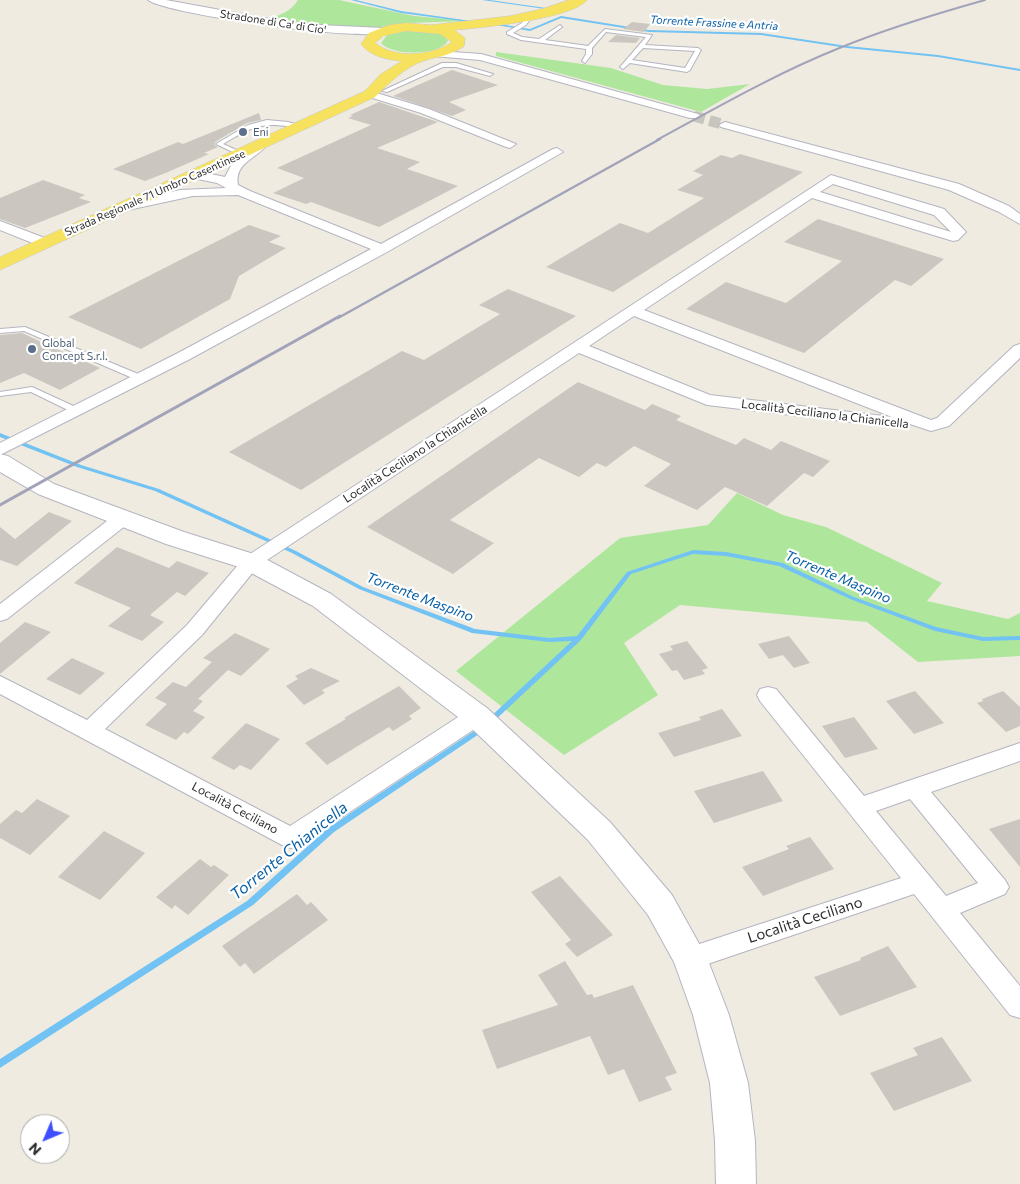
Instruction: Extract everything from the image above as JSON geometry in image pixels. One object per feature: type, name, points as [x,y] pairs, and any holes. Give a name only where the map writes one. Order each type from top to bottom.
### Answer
[{"type":"main road","points":[[430,28],[492,23],[531,15],[581,0]]},
{"type":"main road","points":[[380,53],[419,57],[447,52],[458,41],[492,23]]},
{"type":"main road","points":[[381,87],[390,63],[368,44],[369,39],[384,31],[406,27],[443,30],[458,41]]},
{"type":"main road","name":"Strada Regionale 71 Umbro Casentinese","points":[[0,264],[302,127],[381,87],[419,57]]},
{"type":"street","name":"Stradone di Ca' di Cio'","points":[[153,0],[218,16],[335,31]]},
{"type":"street","points":[[335,31],[384,31]]},
{"type":"street","points":[[335,31],[362,38],[368,44]]},
{"type":"street","points":[[458,41],[466,51],[481,57],[694,116]]},
{"type":"street","points":[[437,54],[481,57]]},
{"type":"street","points":[[490,74],[513,66]]},
{"type":"street","points":[[381,87],[425,111],[510,144]]},
{"type":"street","points":[[725,125],[954,187],[1004,209],[1020,220]]},
{"type":"street","points":[[238,190],[230,179],[231,171],[262,145]]},
{"type":"street","points":[[0,450],[382,250],[557,152]]},
{"type":"street","points":[[197,175],[221,180],[238,190],[382,250]]},
{"type":"street","points":[[197,175],[204,183],[218,190]]},
{"type":"street","name":"Località Ceciliano la Chianicella","points":[[251,562],[831,179],[939,212],[959,232],[953,237],[810,193]]},
{"type":"street","points":[[128,206],[170,196],[218,190],[238,190]]},
{"type":"street","points":[[0,225],[45,243]]},
{"type":"street","points":[[634,310],[932,426],[943,422],[1020,349]]},
{"type":"street","name":"Località Ceciliano la Chianicella","points":[[579,347],[707,400],[932,426]]},
{"type":"street","points":[[0,461],[20,475],[46,489],[251,562],[303,589],[340,612],[477,716],[615,849],[660,905],[690,958],[711,1015],[729,1082],[735,1140],[736,1184]]},
{"type":"street","points":[[0,614],[123,518]]},
{"type":"street","points":[[88,732],[188,636],[216,606],[251,562]]},
{"type":"street","name":"Località Ceciliano","points":[[0,684],[291,838],[477,716]]},
{"type":"street","points":[[768,694],[1020,1006]]},
{"type":"street","points":[[861,807],[1020,752]]},
{"type":"street","points":[[915,789],[996,887],[942,910]]},
{"type":"street","name":"Località Ceciliano","points":[[690,958],[920,882]]},
{"type":"lane","points":[[531,15],[524,24],[509,33],[540,41],[589,48]]},
{"type":"lane","points":[[540,41],[560,26]]},
{"type":"lane","points":[[585,61],[589,54],[589,48],[605,30],[650,36],[623,67]]},
{"type":"lane","points":[[629,61],[688,70],[698,50],[642,46]]},
{"type":"lane","points":[[381,87],[403,82],[448,64],[490,74]]},
{"type":"lane","points":[[381,87],[403,82]]},
{"type":"lane","points":[[241,154],[219,144],[239,131],[268,120],[302,127]]},
{"type":"lane","points":[[0,330],[24,329],[140,378]]},
{"type":"lane","points":[[0,394],[32,389],[77,411]]},
{"type":"green space","points":[[298,0],[339,0],[414,16],[469,21],[408,23],[374,28],[345,29],[266,20],[288,10]]},
{"type":"green space","points":[[405,31],[435,32],[441,34],[448,41],[443,46],[426,52],[395,50],[381,43],[387,35]]},
{"type":"green space","points":[[496,52],[611,68],[663,85],[707,89],[750,84],[701,112],[496,56]]},
{"type":"green space","points":[[737,493],[783,515],[826,527],[942,583],[927,601],[1008,619],[1020,613],[1020,656],[918,662],[867,622],[680,605],[624,643],[658,695],[564,755],[456,671],[620,538],[708,525]]},
{"type":"building","points":[[632,22],[650,24],[644,32],[623,29]]},
{"type":"building","points":[[616,35],[640,38],[636,43],[608,42]]},
{"type":"building","points":[[452,70],[498,85],[449,102],[466,110],[452,116],[393,96]]},
{"type":"building","points":[[379,102],[438,122],[377,148],[420,162],[407,169],[458,186],[379,227],[311,202],[306,204],[273,193],[304,178],[277,168],[371,125],[348,118],[353,116],[350,115]]},
{"type":"building","points":[[259,113],[261,120],[247,123],[215,142],[214,145],[218,147],[204,153],[209,154],[145,181],[113,169],[178,142],[183,144]]},
{"type":"building","points":[[740,154],[803,172],[613,292],[546,267],[620,223],[648,233],[704,198],[677,190],[703,175],[693,171],[721,155],[732,158]]},
{"type":"building","points":[[43,180],[85,195],[79,198],[91,202],[25,228],[0,219],[0,198]]},
{"type":"building","points":[[818,219],[944,259],[911,286],[895,280],[804,353],[686,309],[726,282],[786,303],[842,261],[784,242]]},
{"type":"building","points":[[249,225],[281,236],[269,242],[286,248],[239,276],[230,299],[141,349],[68,317]]},
{"type":"building","points":[[508,289],[576,316],[301,490],[229,452],[402,351],[424,360],[500,314],[479,305]]},
{"type":"building","points":[[22,333],[100,368],[60,390],[24,373],[0,383],[0,335]]},
{"type":"building","points":[[578,382],[645,410],[652,404],[681,416],[676,420],[736,445],[744,438],[771,450],[781,441],[830,461],[813,477],[804,473],[767,506],[725,487],[697,510],[644,486],[671,464],[634,446],[606,467],[597,463],[579,477],[539,458],[450,520],[494,543],[453,574],[367,527]]},
{"type":"building","points":[[49,512],[72,521],[17,566],[0,560],[0,527],[15,539]]},
{"type":"building","points":[[117,547],[169,568],[177,561],[209,573],[185,596],[177,592],[150,615],[164,622],[142,641],[108,626],[131,608],[74,583]]},
{"type":"building","points":[[25,622],[51,632],[0,674],[0,643]]},
{"type":"building","points":[[235,633],[270,649],[241,676],[228,670],[198,699],[203,701],[193,711],[205,717],[188,734],[184,732],[176,740],[145,725],[167,704],[155,698],[173,682],[186,687],[212,662],[203,658]]},
{"type":"building","points":[[789,636],[810,663],[794,668],[783,655],[769,659],[758,644]]},
{"type":"building","points":[[687,641],[708,668],[702,670],[705,674],[684,680],[677,670],[672,671],[659,654],[673,650],[670,646]]},
{"type":"building","points":[[72,658],[105,673],[80,695],[46,679]]},
{"type":"building","points":[[311,668],[340,681],[322,690],[325,693],[304,705],[286,686],[298,679],[295,676]]},
{"type":"building","points":[[399,686],[421,708],[409,716],[412,719],[393,731],[389,727],[327,765],[305,743],[346,719],[344,718]]},
{"type":"building","points":[[915,691],[944,723],[914,734],[886,701]]},
{"type":"building","points":[[1003,691],[1020,707],[1020,726],[1006,732],[977,703],[983,701],[982,699]]},
{"type":"building","points":[[722,709],[742,736],[674,757],[658,733],[701,720],[699,717]]},
{"type":"building","points":[[854,717],[878,749],[845,758],[822,726]]},
{"type":"building","points":[[246,723],[280,739],[251,770],[240,765],[234,770],[211,758]]},
{"type":"building","points":[[763,771],[783,801],[714,823],[694,791]]},
{"type":"building","points":[[37,799],[70,816],[30,855],[0,838],[0,824],[16,810],[22,813]]},
{"type":"building","points":[[1020,819],[1020,867],[989,829]]},
{"type":"building","points":[[104,831],[145,853],[100,900],[58,877]]},
{"type":"building","points":[[810,837],[834,869],[763,896],[742,867],[789,849],[786,846]]},
{"type":"building","points":[[200,859],[211,867],[214,865],[229,875],[188,915],[175,905],[172,909],[156,897]]},
{"type":"building","points":[[560,876],[613,935],[577,957],[565,944],[571,940],[531,892]]},
{"type":"building","points":[[297,894],[307,905],[311,902],[328,920],[254,974],[245,963],[240,967],[222,946]]},
{"type":"building","points":[[888,946],[917,987],[840,1016],[814,977],[861,960],[860,958]]},
{"type":"building","points":[[565,961],[587,995],[592,994],[594,998],[633,985],[677,1073],[665,1077],[672,1090],[639,1102],[624,1069],[608,1075],[590,1036],[497,1069],[482,1030],[558,1005],[538,975]]},
{"type":"building","points":[[942,1037],[972,1081],[894,1111],[870,1073],[918,1055],[913,1048]]},
{"type":"waterway","name":"Torrente Frassine e Antria","points":[[352,0],[401,12],[476,22]]},
{"type":"waterway","points":[[483,0],[552,9]]},
{"type":"waterway","name":"Torrente Frassine e Antria","points":[[493,24],[530,30],[561,17],[649,31],[761,34],[847,47],[938,56],[1020,70]]},
{"type":"waterway","name":"Torrente Maspino","points":[[0,435],[79,466],[157,490],[294,552],[361,588],[474,631],[549,640],[579,638]]},
{"type":"waterway","name":"Torrente Maspino","points":[[579,638],[629,573],[693,552],[726,554],[781,564],[852,598],[935,629],[983,639],[1020,638]]},
{"type":"waterway","name":"Torrente Chianicella","points":[[490,721],[579,638]]},
{"type":"waterway","name":"Torrente Chianicella","points":[[0,1064],[250,903],[331,830],[483,728]]},
{"type":"tunnel","points":[[694,116],[725,125]]},
{"type":"railway","points":[[657,140],[746,92],[814,59],[892,28],[985,0]]},
{"type":"railway","points":[[338,318],[660,139]]},
{"type":"railway","points":[[0,505],[340,316]]},
{"type":"place","name":"Eni","points":[[243,132]]},
{"type":"place","name":"Global Concept S.r.l.","points":[[32,349]]}]
